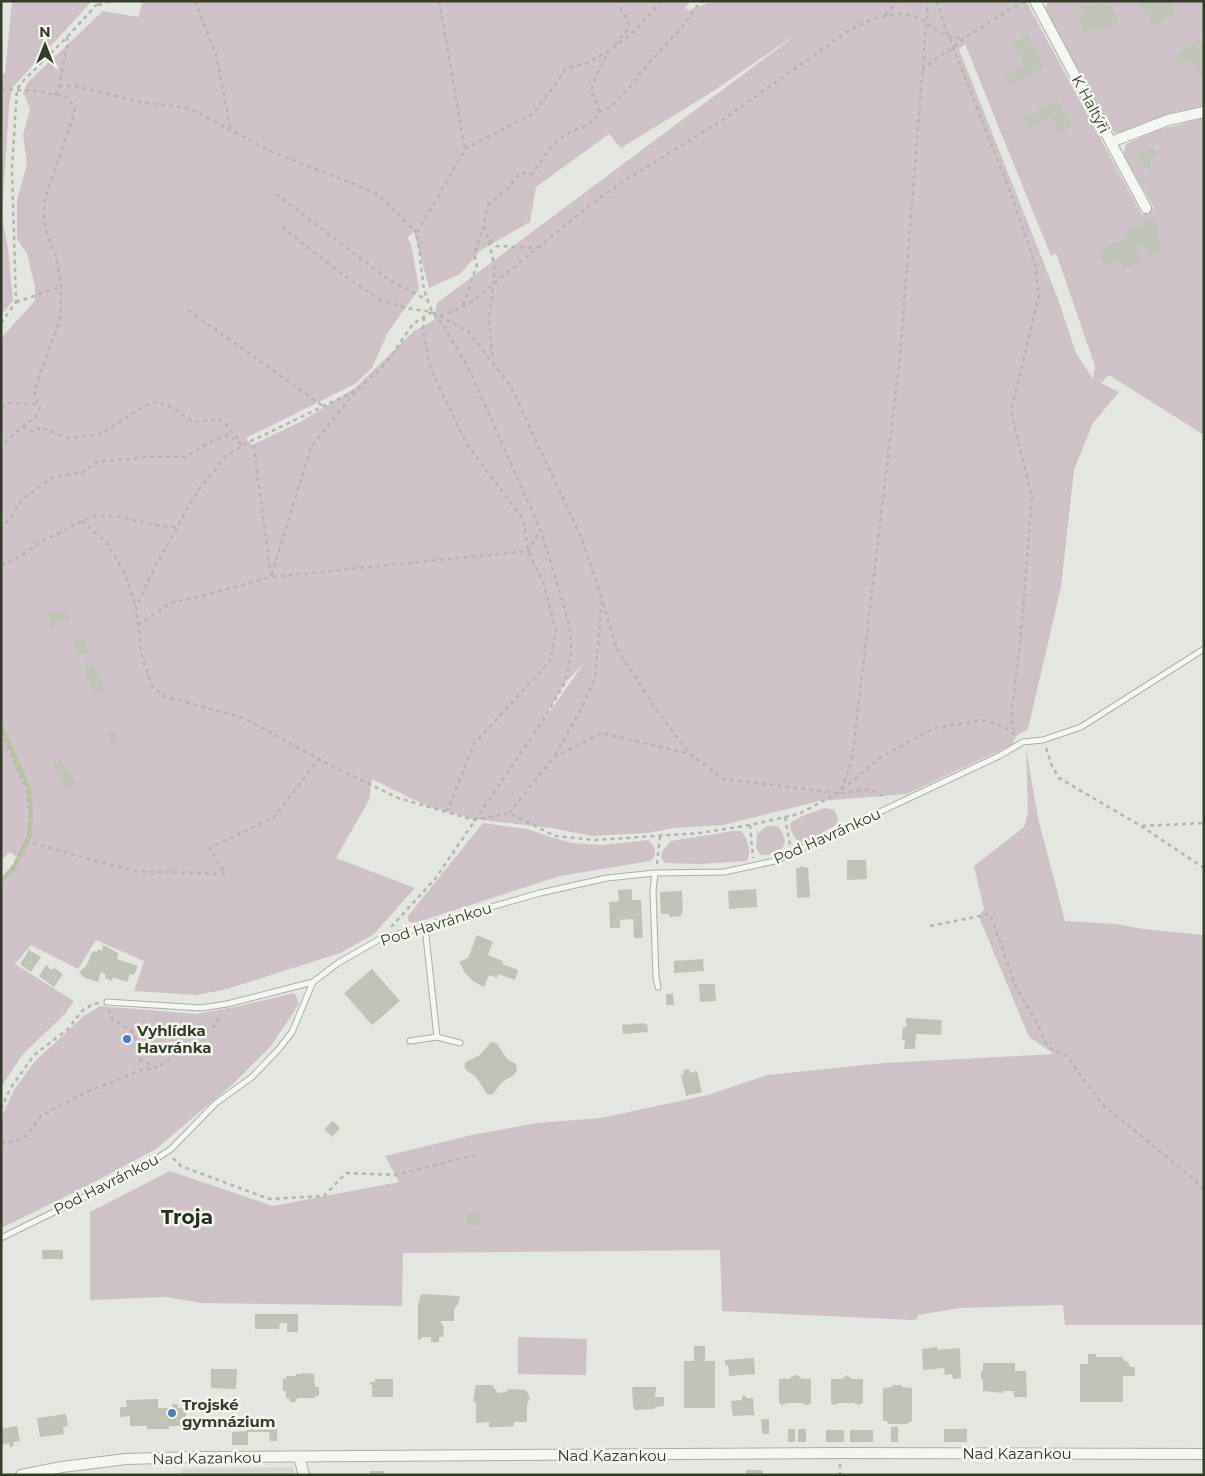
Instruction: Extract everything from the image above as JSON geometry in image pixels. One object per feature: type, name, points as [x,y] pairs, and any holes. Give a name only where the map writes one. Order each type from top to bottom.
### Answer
[{"type":"street","name":"K Haltýři","points":[[1035,1],[1146,208]]},
{"type":"street","points":[[1111,142],[1168,120],[1204,112]]},
{"type":"street","name":"Nad Kazankou","points":[[21,1475],[62,1467],[126,1459],[198,1457],[840,1453],[1204,1454]]},
{"type":"street","points":[[299,1457],[304,1475]]},
{"type":"lane","name":"Pod Havránkou","points":[[107,1002],[201,1008],[227,1004],[313,982],[338,963],[380,939],[540,893],[607,878],[656,873],[724,872],[775,861],[999,756],[1023,742],[1043,740],[1081,726],[1204,649]]},
{"type":"lane","points":[[656,873],[653,891],[658,987]]},
{"type":"lane","points":[[425,927],[437,1037]]},
{"type":"lane","name":"Pod Havránkou","points":[[1,1238],[141,1169],[166,1152],[216,1103],[252,1077],[278,1050],[292,1032],[313,982]]},
{"type":"lane","points":[[410,1041],[437,1037],[460,1043]]},
{"type":"path","points":[[16,302],[12,169],[17,88],[100,1]]},
{"type":"path","points":[[94,7],[110,1]]},
{"type":"path","points":[[195,1],[216,56],[231,131]]},
{"type":"path","points":[[439,1],[465,149]]},
{"type":"path","points":[[598,112],[598,106],[591,91],[595,78],[610,50],[626,33],[629,23],[628,18],[621,10],[621,1]]},
{"type":"path","points":[[380,939],[436,879],[474,820],[542,722],[564,684],[571,648],[570,630],[541,531],[467,365],[443,325],[432,312],[424,290],[417,233],[465,149],[534,112],[567,68],[587,63],[610,50],[635,31],[661,1]]},
{"type":"path","points":[[463,306],[477,265],[475,258],[476,248],[484,225],[487,206],[507,189],[520,173],[532,174],[551,146],[566,134],[590,124],[598,112],[610,107],[628,90],[640,73],[666,46],[700,2],[705,1]]},
{"type":"path","points":[[884,16],[898,1]]},
{"type":"path","points":[[838,792],[844,784],[852,759],[898,376],[928,1]]},
{"type":"path","points":[[937,1],[948,36],[1011,194],[1036,264],[1039,295],[1011,412],[1032,497],[1021,633],[1011,718],[1016,736],[1023,742]]},
{"type":"path","points":[[922,70],[964,38],[1020,3],[1030,1]]},
{"type":"path","points":[[440,316],[463,306],[589,206],[621,183],[728,116],[840,36],[870,19],[898,14],[912,16],[941,34],[955,39],[964,38]]},
{"type":"path","points":[[55,95],[59,86],[68,43],[67,37]]},
{"type":"path","points":[[59,86],[76,86],[140,102],[189,108],[272,152],[376,193],[417,233]]},
{"type":"path","points":[[1,89],[17,88],[67,97],[75,108],[45,198],[44,218],[47,235],[56,256],[61,287],[59,323],[36,387],[35,396],[40,410],[35,418],[22,426],[1,446]]},
{"type":"path","points":[[276,194],[390,280],[428,300]]},
{"type":"path","points":[[484,225],[494,264],[494,283],[489,316],[491,346],[495,363]]},
{"type":"path","points":[[282,227],[351,282],[381,300],[406,308],[432,312],[468,330],[495,363],[510,385],[581,537],[618,649],[658,712],[690,754],[723,779],[838,792],[870,790],[897,804]]},
{"type":"path","points":[[489,239],[496,246],[538,248]]},
{"type":"path","points":[[1,323],[16,302],[61,287]]},
{"type":"path","points":[[188,310],[324,406]]},
{"type":"path","points":[[271,577],[311,447],[357,390],[387,362],[413,324],[432,312]]},
{"type":"path","points":[[424,317],[423,332],[431,370],[466,444],[524,519],[528,551],[544,584],[556,632],[550,662],[474,744],[446,812]]},
{"type":"path","points":[[136,607],[153,571],[188,507],[200,488],[226,456],[243,445],[357,390]]},
{"type":"path","points":[[22,426],[33,432],[40,427],[68,438],[89,436],[103,433],[144,406],[156,402],[171,407],[194,422],[219,419],[226,424],[243,445]]},
{"type":"path","points":[[1,408],[9,403],[38,404]]},
{"type":"path","points":[[1,530],[24,498],[53,477],[83,472],[97,462],[144,457],[185,457],[214,440],[228,435],[243,445]]},
{"type":"path","points":[[253,441],[271,577]]},
{"type":"path","points":[[1,565],[11,562],[40,543],[82,521],[97,516],[115,517],[168,528],[178,527]]},
{"type":"path","points":[[82,521],[107,543],[124,572],[136,607],[142,657],[152,686],[164,696],[244,718],[319,759],[398,798],[474,820],[509,813],[555,836],[595,840],[700,833],[750,825],[799,814],[838,792],[881,757],[935,728],[984,720],[1004,726],[1023,742]]},
{"type":"path","points":[[528,551],[541,531]]},
{"type":"path","points":[[138,625],[170,603],[271,577],[528,551]]},
{"type":"path","points":[[509,813],[554,757],[580,711],[595,679],[602,599]]},
{"type":"path","points":[[1,731],[26,789],[30,814],[28,836],[12,869],[1,878]]},
{"type":"path","points":[[554,757],[602,733],[690,754]]},
{"type":"path","points":[[1043,740],[1052,766],[1059,778],[1141,826],[1204,868]]},
{"type":"path","points":[[25,840],[133,871],[225,874],[210,848],[274,817],[319,759]]},
{"type":"path","points":[[785,817],[791,854]]},
{"type":"path","points":[[1141,826],[1204,823]]},
{"type":"path","points":[[750,825],[754,866]]},
{"type":"path","points":[[656,873],[660,836]]},
{"type":"path","points":[[930,926],[990,914],[1016,987],[1048,1047],[1066,1055],[1101,1103],[1196,1181],[1204,1191]]},
{"type":"path","points":[[1,1109],[10,1089],[34,1055],[68,1029],[82,1011],[93,1004],[107,1002],[112,1019],[135,1033],[138,1058],[156,1068]]},
{"type":"path","points":[[1,1144],[24,1138],[41,1116],[86,1092],[140,1070],[156,1068],[215,1025],[227,1004]]},
{"type":"path","points":[[166,1152],[181,1166],[269,1199],[324,1196],[346,1173],[396,1175],[475,1154]]},
{"type":"path","points":[[840,1462],[840,1475]]},
{"type":"shaded area","points":[[12,1],[92,1],[12,88],[9,106],[2,217],[8,248],[13,301],[1,315],[1,74],[5,73]]},
{"type":"shaded area","points":[[143,1],[690,1],[685,8],[689,10],[713,1],[1026,1],[1142,215],[1154,208],[1125,157],[1126,144],[1158,130],[1204,118],[1204,435],[1109,375],[1101,383],[1119,392],[1093,423],[1074,470],[1061,587],[1028,729],[1016,736],[1012,745],[907,794],[820,801],[723,825],[674,828],[648,833],[592,836],[552,828],[473,819],[425,805],[372,779],[369,800],[336,858],[415,888],[374,934],[340,953],[227,989],[197,995],[134,991],[144,961],[96,940],[78,969],[31,945],[15,964],[74,1001],[65,1014],[23,1054],[1,1087],[1,878],[18,858],[10,852],[1,860],[1,338],[35,301],[35,287],[27,254],[17,239],[17,200],[27,165],[23,135],[30,109],[23,92],[28,82],[103,11],[138,17]],"holes":[[[801,31],[437,303],[434,320],[414,331],[355,388],[302,421],[252,445],[246,438],[355,384],[372,368],[388,332],[419,289],[411,244],[407,238],[414,232],[429,288],[460,274],[481,250],[530,222],[536,187],[609,134],[621,148],[712,92]],[[1028,34],[1045,67],[1009,86],[1004,76],[1024,66],[1010,44]],[[965,44],[1051,256],[1056,253],[1095,366],[1093,379],[1076,353],[1058,299],[959,49]],[[1058,99],[1072,126],[1060,133],[1051,118],[1029,130],[1023,118]],[[1161,145],[1154,148],[1155,151],[1159,150],[1159,153],[1151,159],[1152,166],[1146,170],[1148,176],[1136,152]],[[584,663],[546,717],[564,684]]]},
{"type":"shaded area","points":[[1048,1],[1101,1],[1093,6],[1080,8],[1081,13],[1077,14],[1082,33],[1103,28],[1105,30],[1120,22],[1111,5],[1106,6],[1103,1],[1140,1],[1138,3],[1154,27],[1176,12],[1169,1],[1204,1],[1204,44],[1199,38],[1173,57],[1179,66],[1189,59],[1201,77],[1204,75],[1204,106],[1154,119],[1122,132],[1116,133],[1109,129],[1046,14],[1045,9]]},
{"type":"shaded area","points":[[1026,748],[1038,818],[1065,921],[1116,924],[1143,929],[1204,935],[1204,1325],[1065,1325],[1063,1305],[960,1308],[918,1315],[917,1319],[913,1320],[722,1311],[720,1250],[403,1253],[402,1306],[202,1303],[166,1297],[90,1300],[90,1212],[170,1171],[273,1206],[399,1182],[385,1156],[472,1135],[537,1123],[601,1118],[708,1095],[768,1075],[884,1063],[1054,1054],[1029,1037],[979,917],[984,909],[974,866],[1024,827],[1028,812]]},
{"type":"shaded area","points":[[825,808],[834,810],[838,818],[836,825],[805,843],[798,842],[791,831],[790,823],[802,816]]},
{"type":"shaded area","points":[[483,823],[527,829],[572,843],[603,845],[648,840],[655,848],[655,854],[650,861],[560,876],[421,921],[413,923],[408,921],[408,916]]},
{"type":"shaded area","points":[[767,826],[777,826],[782,832],[785,843],[780,851],[761,855],[756,848],[757,834]]},
{"type":"shaded area","points":[[741,831],[746,838],[749,849],[747,861],[700,864],[665,863],[661,858],[663,850],[671,841]]},
{"type":"shaded area","points":[[295,993],[299,1004],[271,1046],[233,1084],[156,1149],[85,1187],[1,1228],[1,1118],[14,1090],[34,1062],[84,1016],[100,1006],[196,1014]]},
{"type":"shaded area","points":[[518,1337],[587,1339],[586,1375],[518,1374]]},
{"type":"shaded area","points":[[293,1467],[295,1475],[181,1475],[182,1469]]},
{"type":"building","points":[[1101,1],[1106,6],[1111,5],[1120,22],[1105,30],[1103,28],[1082,33],[1077,14],[1081,13],[1080,7],[1093,6]]},
{"type":"building","points":[[1140,1],[1169,1],[1176,12],[1154,27],[1138,3]]},
{"type":"building","points":[[1028,34],[1045,67],[1009,87],[1004,76],[1024,66],[1010,44]]},
{"type":"building","points":[[1199,38],[1204,44],[1204,75],[1201,77],[1189,59],[1179,66],[1173,57]]},
{"type":"building","points":[[1058,99],[1073,126],[1060,133],[1051,118],[1029,130],[1023,118]]},
{"type":"building","points":[[1154,147],[1155,151],[1159,150],[1159,153],[1151,159],[1152,166],[1145,170],[1136,152]]},
{"type":"building","points":[[1153,217],[1161,233],[1156,235],[1163,249],[1149,256],[1143,246],[1136,250],[1142,261],[1124,269],[1119,259],[1106,266],[1098,252],[1128,236],[1126,232]]},
{"type":"building","points":[[67,610],[70,620],[56,623],[56,627],[52,628],[48,614]]},
{"type":"building","points":[[83,637],[90,651],[79,657],[72,643]]},
{"type":"building","points":[[91,661],[105,690],[95,695],[84,672],[87,671],[83,664]]},
{"type":"building","points":[[112,729],[120,739],[114,744],[106,735]]},
{"type":"building","points":[[62,760],[68,773],[70,772],[75,785],[65,790],[53,764]]},
{"type":"building","points":[[847,860],[866,860],[867,879],[847,880]]},
{"type":"building","points":[[800,866],[808,868],[810,897],[797,898],[796,868],[800,868]]},
{"type":"building","points":[[632,889],[632,900],[641,900],[643,938],[634,938],[633,919],[620,920],[620,928],[610,928],[609,902],[619,901],[618,890]]},
{"type":"building","points":[[756,889],[757,907],[729,909],[728,891]]},
{"type":"building","points":[[682,891],[683,913],[681,913],[681,916],[669,917],[669,914],[661,914],[660,892]]},
{"type":"building","points":[[477,935],[493,942],[488,955],[503,961],[502,964],[518,970],[515,980],[498,974],[497,978],[489,975],[484,987],[473,981],[465,973],[459,962],[468,958]]},
{"type":"building","points":[[103,945],[118,953],[117,959],[138,966],[134,975],[130,974],[127,982],[113,977],[112,981],[105,978],[106,975],[101,972],[98,982],[85,978],[79,973],[85,968],[93,951],[97,952],[98,949],[102,951]]},
{"type":"building","points":[[29,950],[41,957],[31,972],[20,964]]},
{"type":"building","points":[[703,959],[704,971],[674,973],[674,961]]},
{"type":"building","points":[[46,965],[52,970],[54,968],[63,974],[54,987],[39,976]]},
{"type":"building","points":[[372,969],[400,1001],[372,1025],[344,993]]},
{"type":"building","points":[[699,984],[715,984],[716,1001],[700,1002]]},
{"type":"building","points":[[666,994],[673,994],[674,1005],[666,1005]]},
{"type":"building","points":[[906,1018],[942,1020],[941,1035],[916,1034],[915,1049],[904,1049],[905,1040],[902,1040],[903,1027],[906,1027]]},
{"type":"building","points":[[644,1023],[645,1025],[647,1024],[648,1032],[623,1034],[622,1025]]},
{"type":"building","points":[[491,1042],[496,1043],[507,1059],[516,1064],[517,1070],[514,1075],[502,1082],[493,1094],[490,1095],[487,1094],[476,1077],[466,1070],[464,1066],[466,1062],[480,1055]]},
{"type":"building","points":[[689,1069],[690,1073],[697,1071],[702,1092],[686,1096],[681,1075],[684,1074],[683,1070]]},
{"type":"building","points":[[333,1121],[340,1128],[332,1137],[324,1129]]},
{"type":"building","points":[[478,1211],[481,1224],[468,1226],[466,1214]]},
{"type":"building","points":[[42,1250],[63,1250],[63,1259],[42,1259]]},
{"type":"building","points":[[421,1294],[460,1296],[454,1310],[454,1321],[440,1321],[444,1327],[443,1337],[439,1337],[439,1342],[431,1342],[431,1337],[418,1339],[418,1305]]},
{"type":"building","points":[[255,1314],[298,1314],[298,1332],[287,1332],[287,1323],[280,1323],[279,1329],[255,1329]]},
{"type":"building","points":[[694,1346],[705,1346],[705,1361],[715,1361],[715,1408],[684,1408],[684,1361],[694,1361]]},
{"type":"building","points":[[937,1347],[938,1350],[960,1348],[961,1378],[953,1379],[952,1374],[945,1375],[944,1368],[923,1370],[922,1349]]},
{"type":"building","points":[[1088,1354],[1096,1354],[1096,1357],[1123,1357],[1123,1360],[1128,1362],[1130,1367],[1135,1367],[1135,1376],[1123,1376],[1123,1402],[1080,1402],[1080,1364],[1088,1364]]},
{"type":"building","points":[[754,1358],[755,1374],[729,1376],[728,1365],[725,1365],[725,1360]]},
{"type":"building","points":[[983,1363],[1015,1363],[1015,1371],[1026,1371],[1027,1397],[1014,1397],[1014,1391],[1003,1391],[1003,1393],[983,1391],[981,1371],[983,1371]]},
{"type":"building","points":[[211,1369],[237,1369],[236,1389],[211,1388]]},
{"type":"building","points":[[296,1374],[314,1374],[315,1387],[319,1387],[319,1396],[315,1396],[315,1398],[297,1398],[296,1402],[290,1402],[289,1398],[286,1398],[286,1391],[283,1391],[283,1379],[286,1379],[286,1376],[296,1376]]},
{"type":"building","points":[[797,1375],[802,1379],[811,1379],[811,1403],[807,1405],[788,1403],[782,1405],[779,1403],[779,1379],[790,1379],[792,1376]]},
{"type":"building","points":[[847,1375],[852,1379],[863,1379],[863,1403],[859,1405],[839,1403],[834,1405],[831,1403],[831,1379],[842,1379]]},
{"type":"building","points":[[375,1379],[393,1379],[393,1397],[372,1397],[372,1385],[370,1385],[370,1382],[375,1382]]},
{"type":"building","points":[[476,1385],[492,1385],[498,1393],[506,1392],[509,1389],[526,1390],[530,1398],[527,1404],[527,1422],[514,1422],[514,1426],[502,1427],[489,1427],[489,1422],[476,1423],[476,1403],[473,1400]]},
{"type":"building","points":[[892,1385],[912,1388],[912,1421],[907,1424],[888,1424],[887,1421],[883,1421],[883,1388],[892,1387]]},
{"type":"building","points":[[632,1387],[656,1387],[655,1397],[664,1397],[664,1406],[654,1409],[635,1410]]},
{"type":"building","points":[[742,1396],[753,1398],[754,1415],[733,1416],[731,1401],[742,1400]]},
{"type":"building","points":[[158,1399],[158,1408],[172,1408],[172,1404],[177,1404],[178,1408],[186,1408],[186,1426],[169,1426],[169,1429],[147,1429],[147,1426],[130,1426],[130,1416],[120,1417],[120,1407],[127,1407],[126,1400]]},
{"type":"building","points":[[66,1414],[68,1426],[63,1427],[64,1434],[40,1437],[37,1418]]},
{"type":"building","points":[[761,1419],[769,1419],[769,1434],[763,1434]]},
{"type":"building","points":[[248,1422],[277,1422],[277,1441],[270,1441],[269,1432],[248,1432],[248,1445],[232,1445],[232,1432],[247,1431]]},
{"type":"building","points":[[17,1426],[20,1441],[13,1442],[14,1446],[10,1447],[9,1443],[1,1445],[1,1429]]},
{"type":"building","points":[[891,1427],[898,1427],[898,1442],[891,1442]]},
{"type":"building","points":[[788,1429],[795,1429],[795,1442],[788,1442]]},
{"type":"building","points":[[798,1429],[806,1429],[806,1442],[798,1442]]},
{"type":"building","points":[[944,1429],[967,1429],[967,1442],[944,1442]]},
{"type":"building","points":[[826,1430],[844,1430],[844,1442],[826,1442]]},
{"type":"building","points":[[850,1430],[873,1430],[873,1442],[850,1442]]},
{"type":"building","points":[[746,1470],[760,1470],[763,1471],[763,1475],[746,1475]]},
{"type":"building","points":[[370,1471],[384,1471],[384,1475],[370,1475]]},
{"type":"waterway","points":[[1,725],[29,788],[31,813],[30,836],[14,868],[1,881]]},
{"type":"place","name":"Vyhlídka Havránka","points":[[127,1039]]},
{"type":"place","name":"Trojské gymnázium","points":[[172,1413]]},
{"type":"district","name":"Troja","points":[[187,1217]]}]
